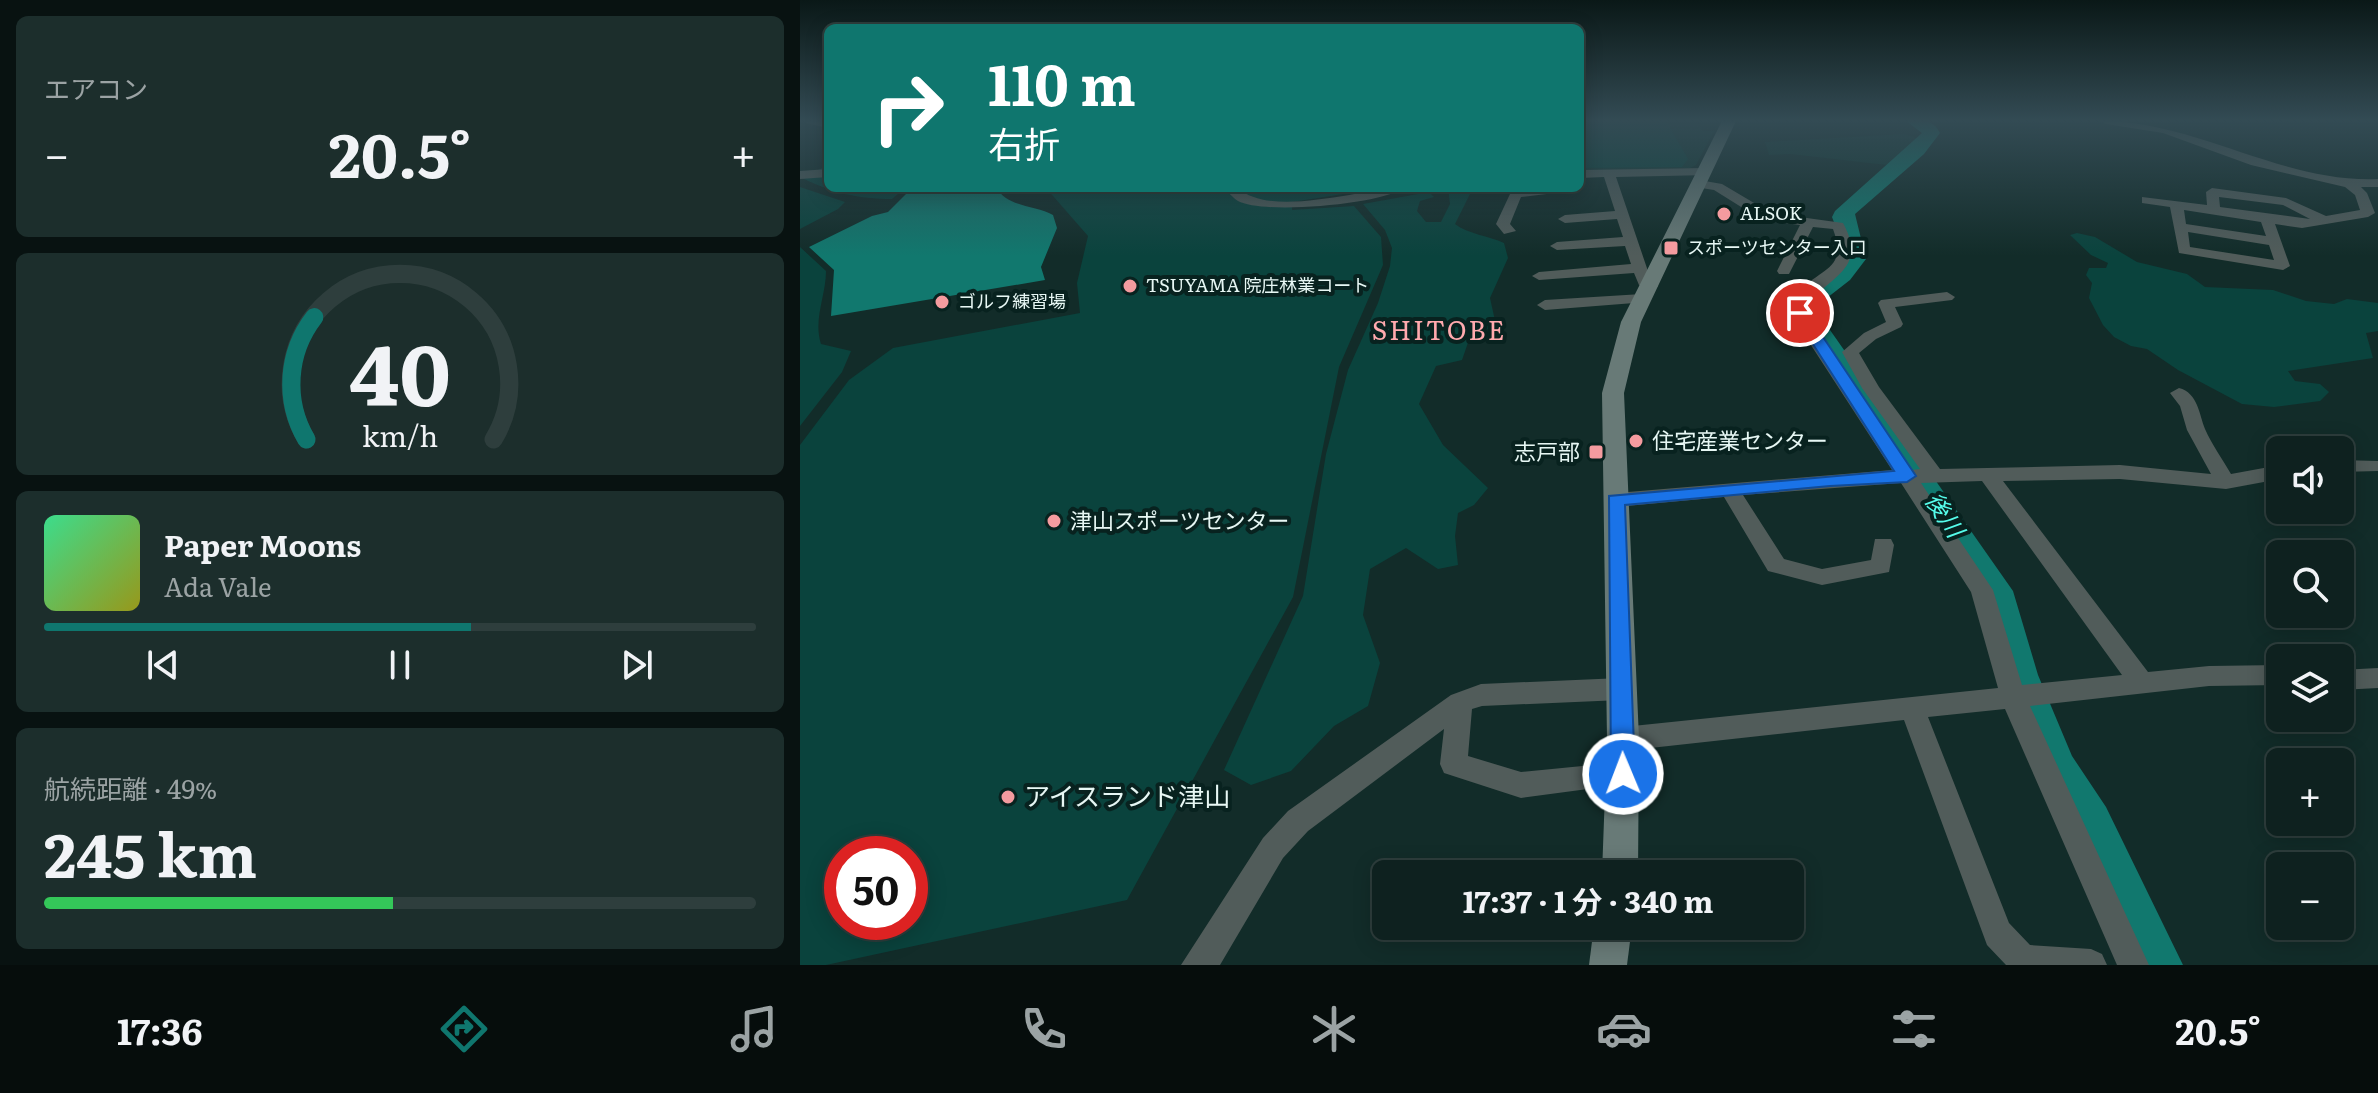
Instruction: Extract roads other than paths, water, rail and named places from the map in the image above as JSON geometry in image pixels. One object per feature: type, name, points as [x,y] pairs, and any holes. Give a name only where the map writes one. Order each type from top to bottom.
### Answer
[{"type":"main road","points":[[1620,860],[1623,739],[1613,393],[1617,367],[1644,285],[1708,166]]},
{"type":"main road","points":[[1608,965],[1611,940]]},
{"type":"street","points":[[2274,166],[2349,184],[2378,183]]},
{"type":"street","points":[[800,175],[824,173]]},
{"type":"street","points":[[1609,173],[1644,285]]},
{"type":"street","points":[[1584,174],[1702,178],[1767,217],[1835,223],[1846,254],[1837,272],[1804,297],[1802,319],[1919,476]]},
{"type":"street","points":[[2147,200],[2302,224],[2368,213],[2361,193],[2349,184]]},
{"type":"street","points":[[1234,192],[1240,199],[1251,203],[1281,205],[1370,192]]},
{"type":"street","points":[[1509,231],[1503,224],[1516,194],[1532,192]]},
{"type":"street","points":[[2214,210],[2212,192],[2286,202],[2325,220]]},
{"type":"street","points":[[2176,204],[2184,250],[2283,266],[2266,218]]},
{"type":"street","points":[[1565,219],[1621,215]]},
{"type":"street","points":[[1784,271],[1808,223]]},
{"type":"street","points":[[2180,227],[2274,242]]},
{"type":"street","points":[[1557,246],[1630,241]]},
{"type":"street","points":[[1539,276],[1644,285]]},
{"type":"street","points":[[1545,305],[1644,285]]},
{"type":"street","points":[[1947,297],[1886,303],[1895,324],[1870,336],[1850,352],[1982,590],[2133,965]]},
{"type":"street","points":[[2179,393],[2189,405],[2196,430],[2226,482]]},
{"type":"street","points":[[2354,466],[2372,466]]},
{"type":"street","points":[[1616,500],[1731,492],[1830,480],[1919,476],[2131,473],[2226,482],[2266,475]]},
{"type":"street","points":[[1988,475],[2142,683]]},
{"type":"street","points":[[1731,492],[1776,565],[1822,577],[1881,566],[1883,545]]},
{"type":"street","points":[[1623,739],[2209,676],[2266,675]]},
{"type":"street","points":[[2354,679],[2378,678]]},
{"type":"street","points":[[1197,965],[1208,955],[1273,848],[1298,821],[1460,703],[1481,695],[1621,689]]},
{"type":"street","points":[[1460,703],[1462,710],[1454,764],[1521,785],[1623,774]]},
{"type":"street","points":[[1912,708],[1998,934],[2023,960],[2091,965]]},
{"type":"waterway","name":"後川","points":[[1898,166],[1846,211],[1843,217],[1853,243],[1854,259],[1842,275],[1811,300],[1810,320],[1992,586],[2000,601],[2018,675],[2055,768],[2090,822],[2157,965]]},
{"type":"place","name":"ALSOK","points":[[1724,214]]},
{"type":"place","name":"スポーツセンター入口","points":[[1671,248]]},
{"type":"place","name":"TSUYAMA 院庄林業コート","points":[[1130,286]]},
{"type":"place","name":"ゴルフ練習場","points":[[942,302]]},
{"type":"place","name":"住宅産業センター","points":[[1636,441]]},
{"type":"place","name":"志戸部","points":[[1596,452]]},
{"type":"place","name":"津山スポーツセンター","points":[[1054,521]]},
{"type":"place","name":"アイスランド津山","points":[[1008,797]]},
{"type":"district","name":"SHITOBE","points":[[1439,331]]}]
